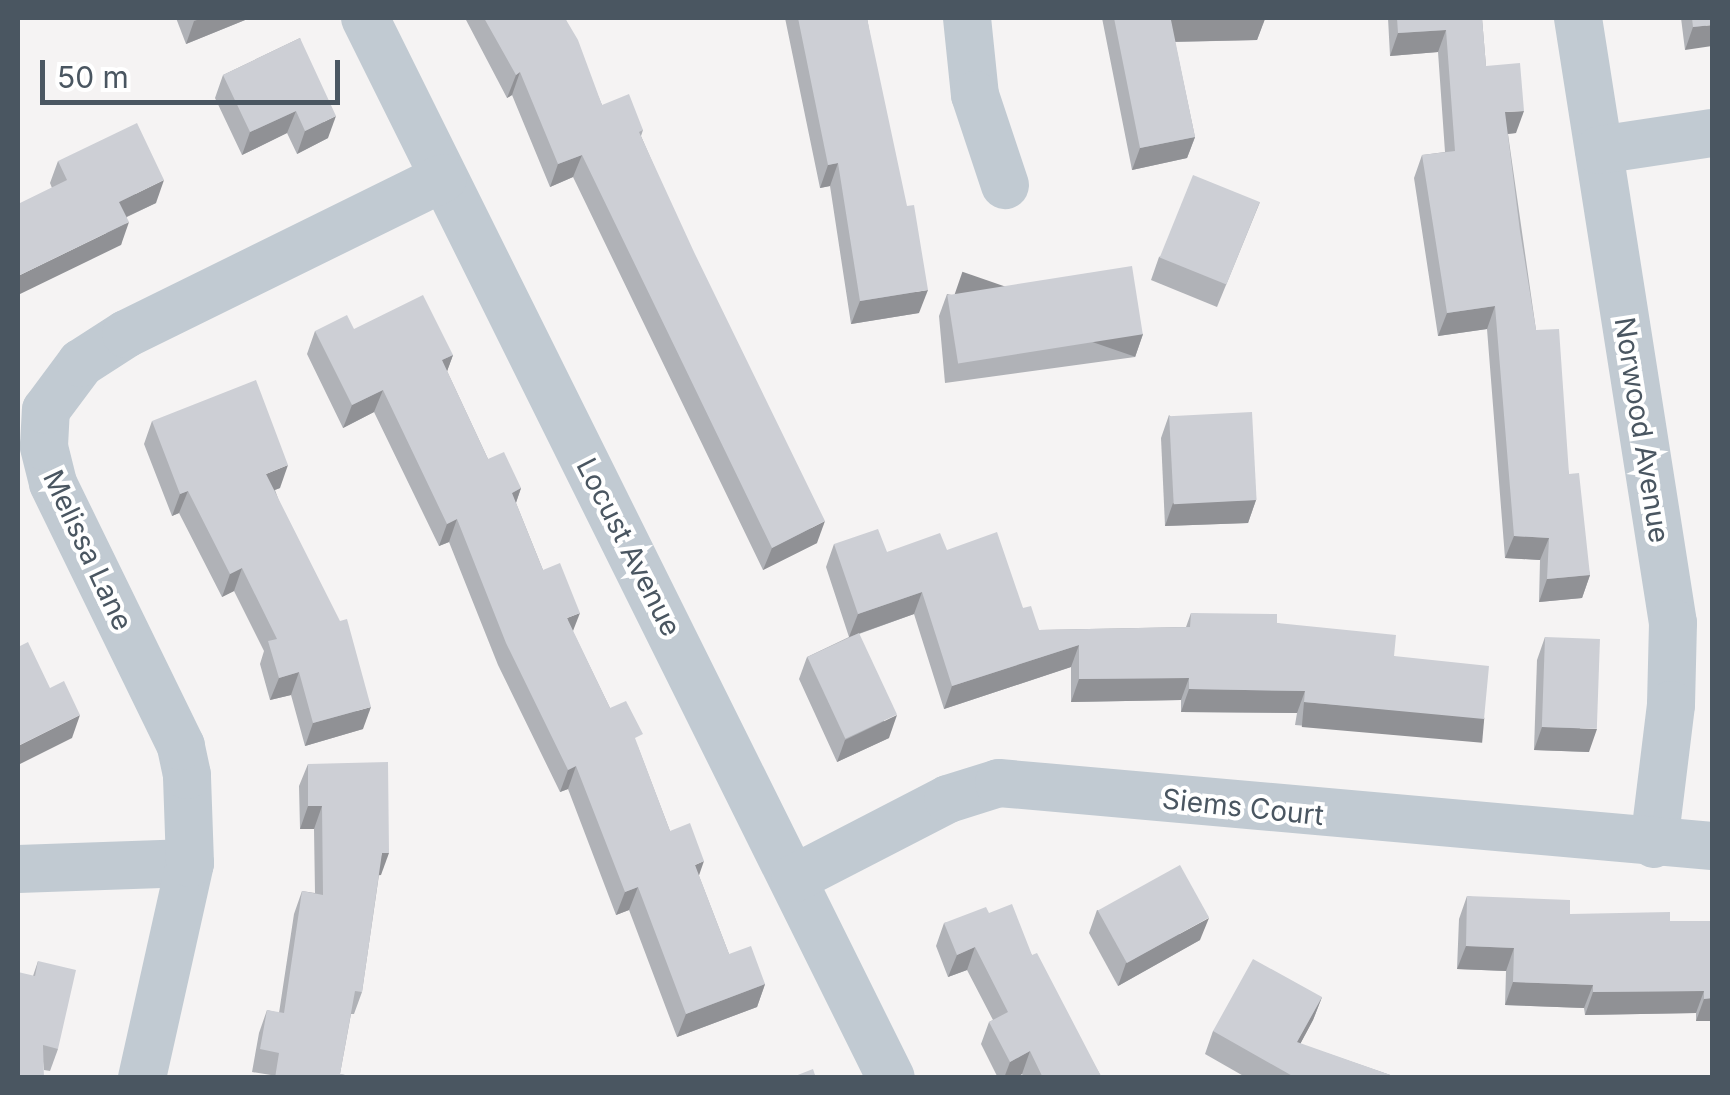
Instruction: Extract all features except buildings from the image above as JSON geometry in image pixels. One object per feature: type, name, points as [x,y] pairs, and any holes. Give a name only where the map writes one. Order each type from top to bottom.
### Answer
[{"type":"street","name":"Locust Avenue","points":[[365,18],[891,1078]]},
{"type":"street","points":[[968,18],[975,96],[1005,185]]},
{"type":"street","name":"Norwood Avenue","points":[[1578,18],[1672,623],[1671,705],[1654,844]]},
{"type":"street","points":[[1599,150],[1712,133]]},
{"type":"street","name":"Melissa Lane","points":[[142,1078],[190,864],[181,746],[53,483],[44,446],[46,410],[81,363],[126,334],[443,178]]},
{"type":"street","name":"Siems Court","points":[[795,878],[948,799],[999,783],[1654,844],[1712,846]]},
{"type":"street","points":[[18,869],[190,864]]}]
